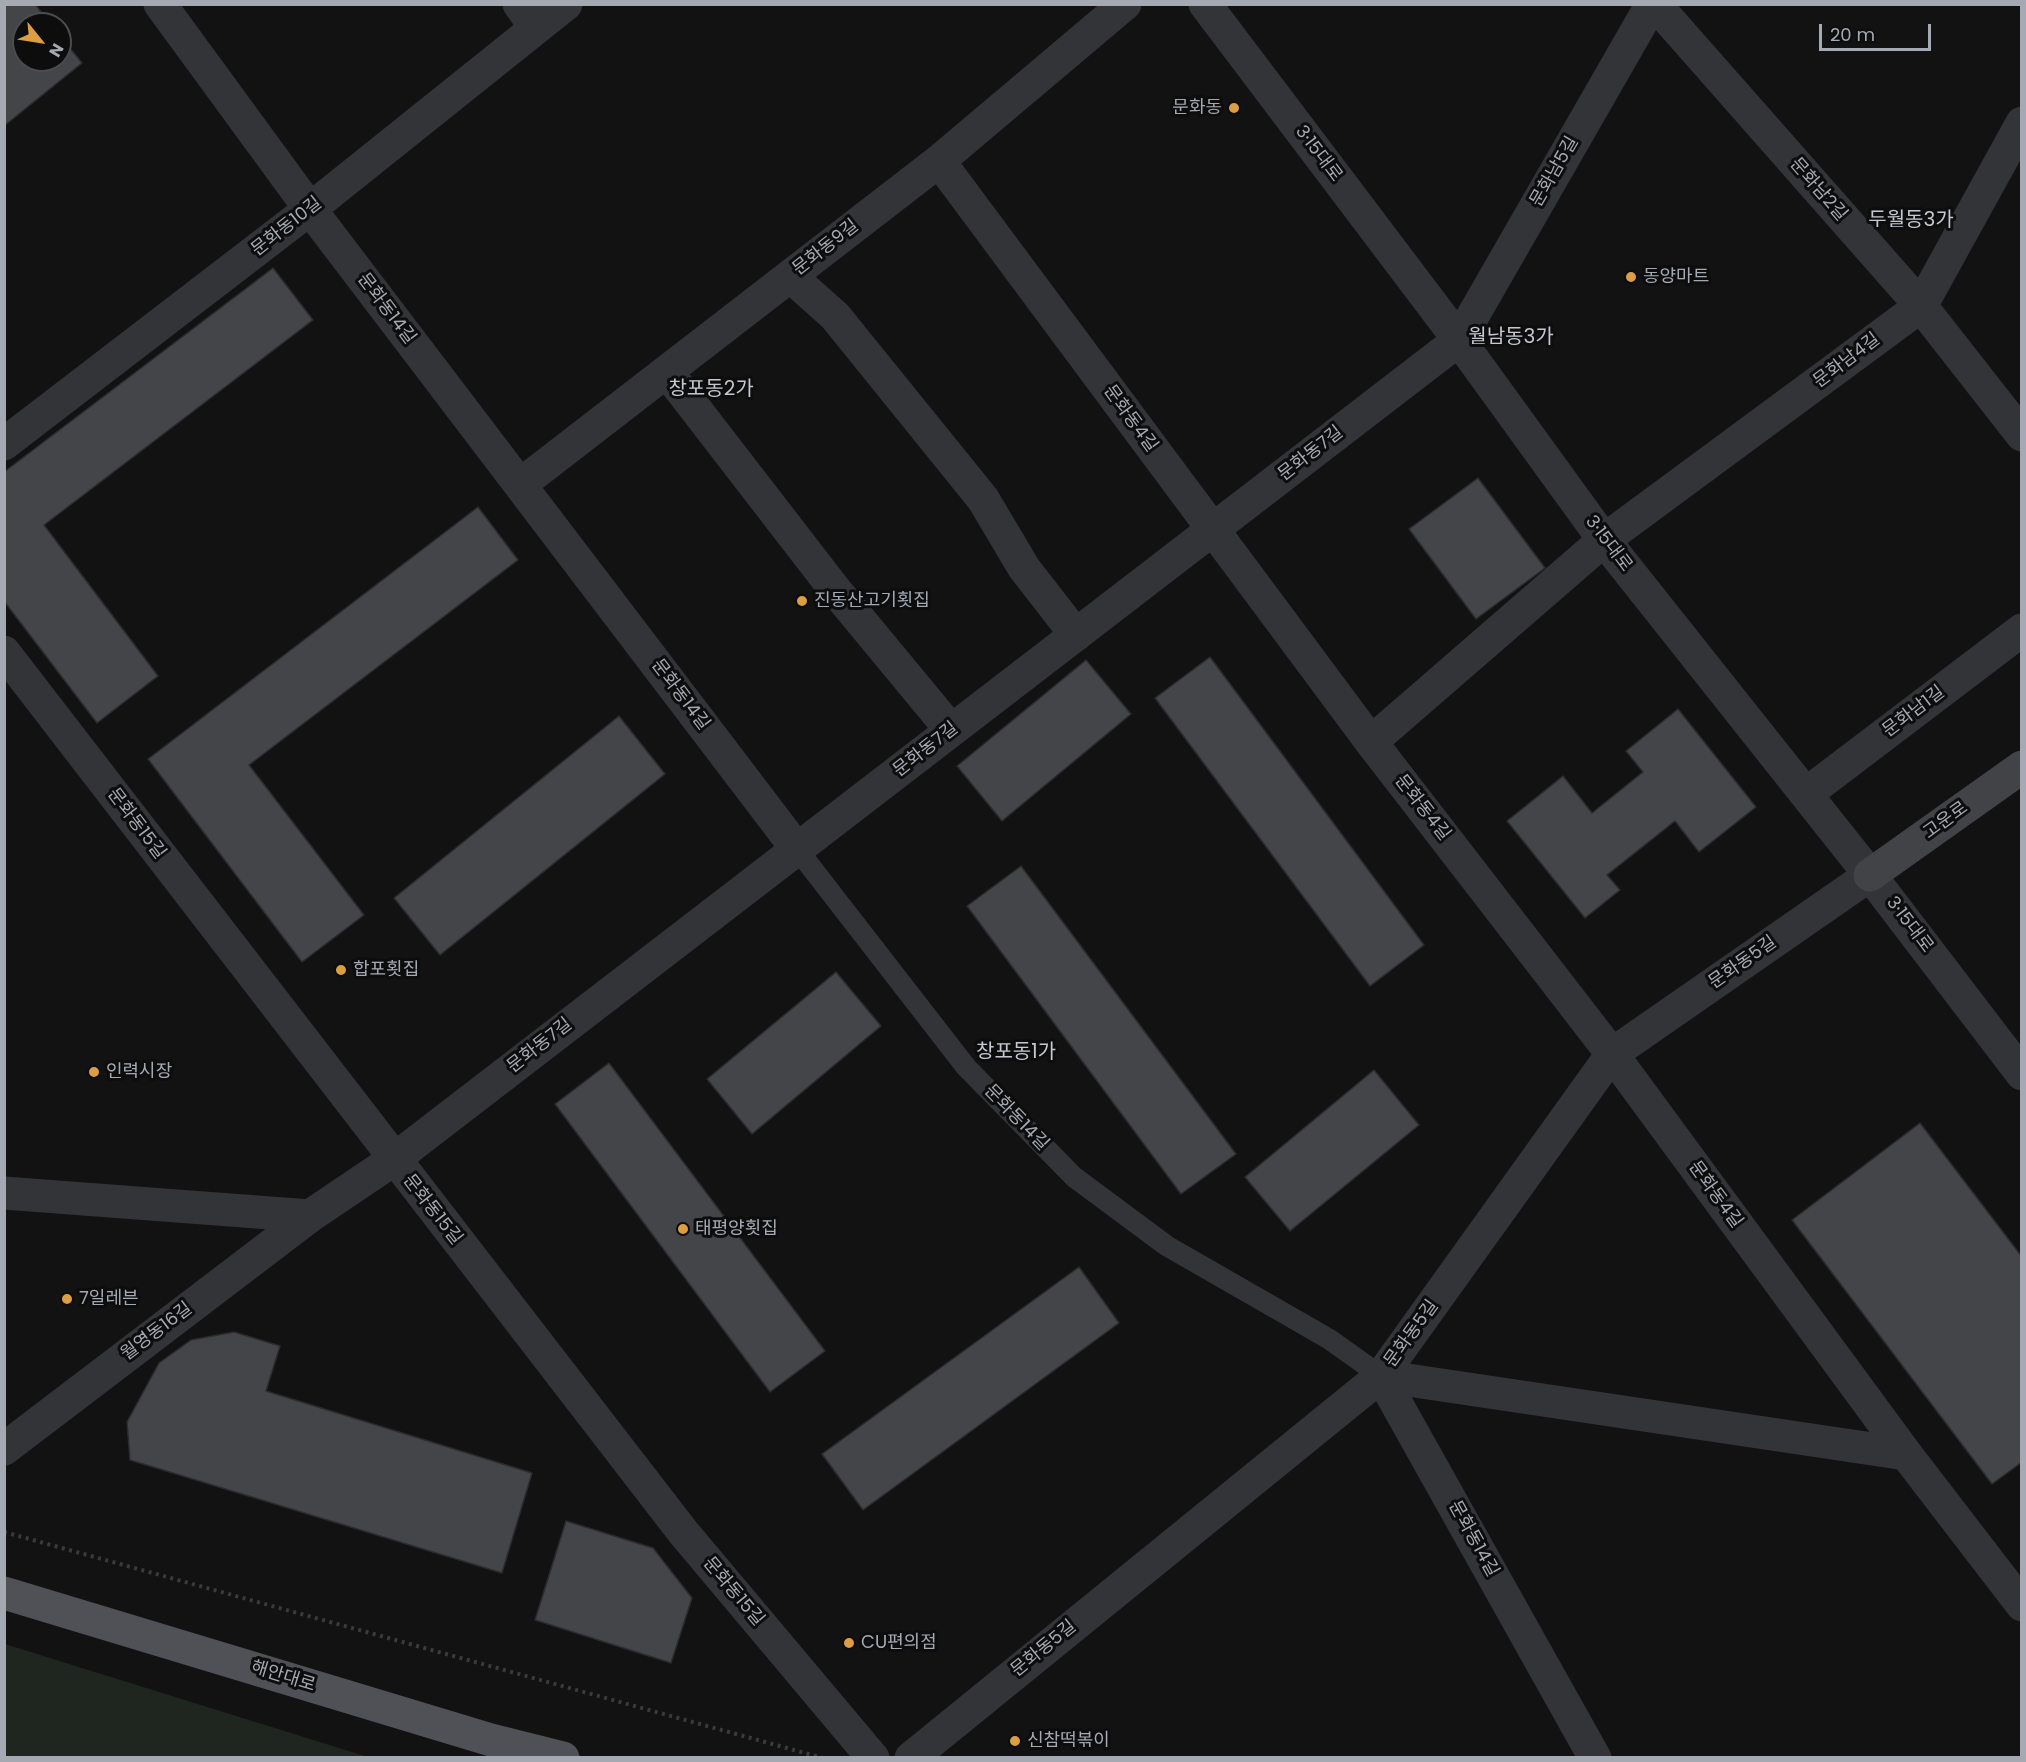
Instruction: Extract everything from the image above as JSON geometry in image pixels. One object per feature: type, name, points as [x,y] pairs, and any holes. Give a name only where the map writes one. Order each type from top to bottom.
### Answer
[{"type":"main road","name":"고운로","points":[[1870,875],[2022,767]]},
{"type":"main road","name":"해안대로","points":[[4,1593],[491,1740],[563,1758]]},
{"type":"street","name":"문화동14길","points":[[160,4],[310,209],[796,849]]},
{"type":"street","name":"문화동10길","points":[[4,444],[310,209],[527,16],[566,4]]},
{"type":"street","name":"문화동9길","points":[[521,484],[939,161],[1125,4]]},
{"type":"street","name":"3·15대로","points":[[1205,4],[1459,340],[1604,540],[1870,875],[2022,1074]]},
{"type":"street","name":"문화남5길","points":[[1459,340],[1653,4]]},
{"type":"street","name":"문화남2길","points":[[1653,4],[1921,306],[2022,435]]},
{"type":"street","name":"문화남4길","points":[[1371,742],[1604,540],[1921,306],[2022,123]]},
{"type":"street","name":"문화동4길","points":[[939,161],[1212,530],[1371,742],[1612,1054],[1906,1454],[2022,1605]]},
{"type":"street","points":[[790,276],[835,316],[983,499],[1024,568],[1076,634]]},
{"type":"street","name":"문화동7길","points":[[393,1160],[1459,340]]},
{"type":"street","points":[[667,372],[829,582],[951,730]]},
{"type":"street","name":"문화남1길","points":[[1806,794],[2022,630]]},
{"type":"street","name":"문화동15길","points":[[4,652],[393,1160],[683,1532],[873,1758]]},
{"type":"street","name":"문화동5길","points":[[910,1758],[1381,1376],[1612,1054],[1870,875]]},
{"type":"street","name":"월영동16길","points":[[4,1449],[310,1216],[393,1160]]},
{"type":"street","points":[[4,1192],[310,1216]]},
{"type":"street","name":"문화동14길","points":[[1381,1376],[1595,1758]]},
{"type":"street","points":[[1381,1376],[1906,1454]]},
{"type":"lane","name":"문화동14길","points":[[796,849],[966,1067],[1074,1177],[1167,1246],[1329,1339],[1381,1376]]},
{"type":"path","points":[[4,1532],[823,1758]]},
{"type":"shaded area","points":[[5,1644],[368,1757],[5,1757]]},
{"type":"building","points":[[4,4],[35,4],[41,12],[12,12],[12,72],[71,72],[4,126]]},
{"type":"building","points":[[72,51],[82,63],[72,71]]},
{"type":"building","points":[[273,268],[313,320],[44,525],[158,676],[97,723],[4,601],[4,472]]},
{"type":"building","points":[[1478,478],[1545,568],[1476,619],[1409,529]]},
{"type":"building","points":[[478,507],[518,560],[249,765],[364,915],[302,962],[148,759]]},
{"type":"building","points":[[1210,657],[1424,945],[1370,986],[1155,698]]},
{"type":"building","points":[[1086,660],[1131,714],[1002,821],[957,766]]},
{"type":"building","points":[[1678,709],[1756,807],[1699,852],[1675,821],[1607,875],[1620,890],[1585,918],[1507,821],[1563,776],[1592,813],[1643,772],[1626,751]]},
{"type":"building","points":[[619,716],[665,774],[440,955],[394,898]]},
{"type":"building","points":[[1021,866],[1236,1154],[1181,1194],[967,906]]},
{"type":"building","points":[[836,972],[881,1026],[752,1134],[707,1079]]},
{"type":"building","points":[[609,1063],[825,1351],[770,1392],[555,1104]]},
{"type":"building","points":[[1374,1070],[1419,1125],[1290,1231],[1245,1177]]},
{"type":"building","points":[[1920,1123],[2022,1257],[2022,1462],[1992,1484],[1792,1220]]},
{"type":"building","points":[[1079,1267],[1119,1323],[863,1510],[822,1454]]},
{"type":"building","points":[[234,1332],[280,1346],[266,1391],[532,1473],[502,1573],[130,1460],[127,1422],[159,1363],[191,1340]]},
{"type":"building","points":[[566,1521],[653,1548],[692,1598],[671,1663],[535,1620]]},
{"type":"place","name":"문화동","points":[[1234,108]]},
{"type":"place","name":"동양마트","points":[[1631,277]]},
{"type":"place","name":"진동산고기횟집","points":[[802,601]]},
{"type":"place","name":"합포횟집","points":[[341,970]]},
{"type":"place","name":"인력시장","points":[[94,1072]]},
{"type":"place","name":"태평양횟집","points":[[683,1229]]},
{"type":"place","name":"7일레븐","points":[[67,1299]]},
{"type":"place","name":"CU편의점","points":[[849,1643]]},
{"type":"place","name":"신참떡볶이","points":[[1015,1741]]},
{"type":"district","name":"두월동3가","points":[[1911,221]]},
{"type":"district","name":"월남동3가","points":[[1511,338]]},
{"type":"district","name":"창포동2가","points":[[711,390]]},
{"type":"district","name":"창포동1가","points":[[1016,1053]]}]
